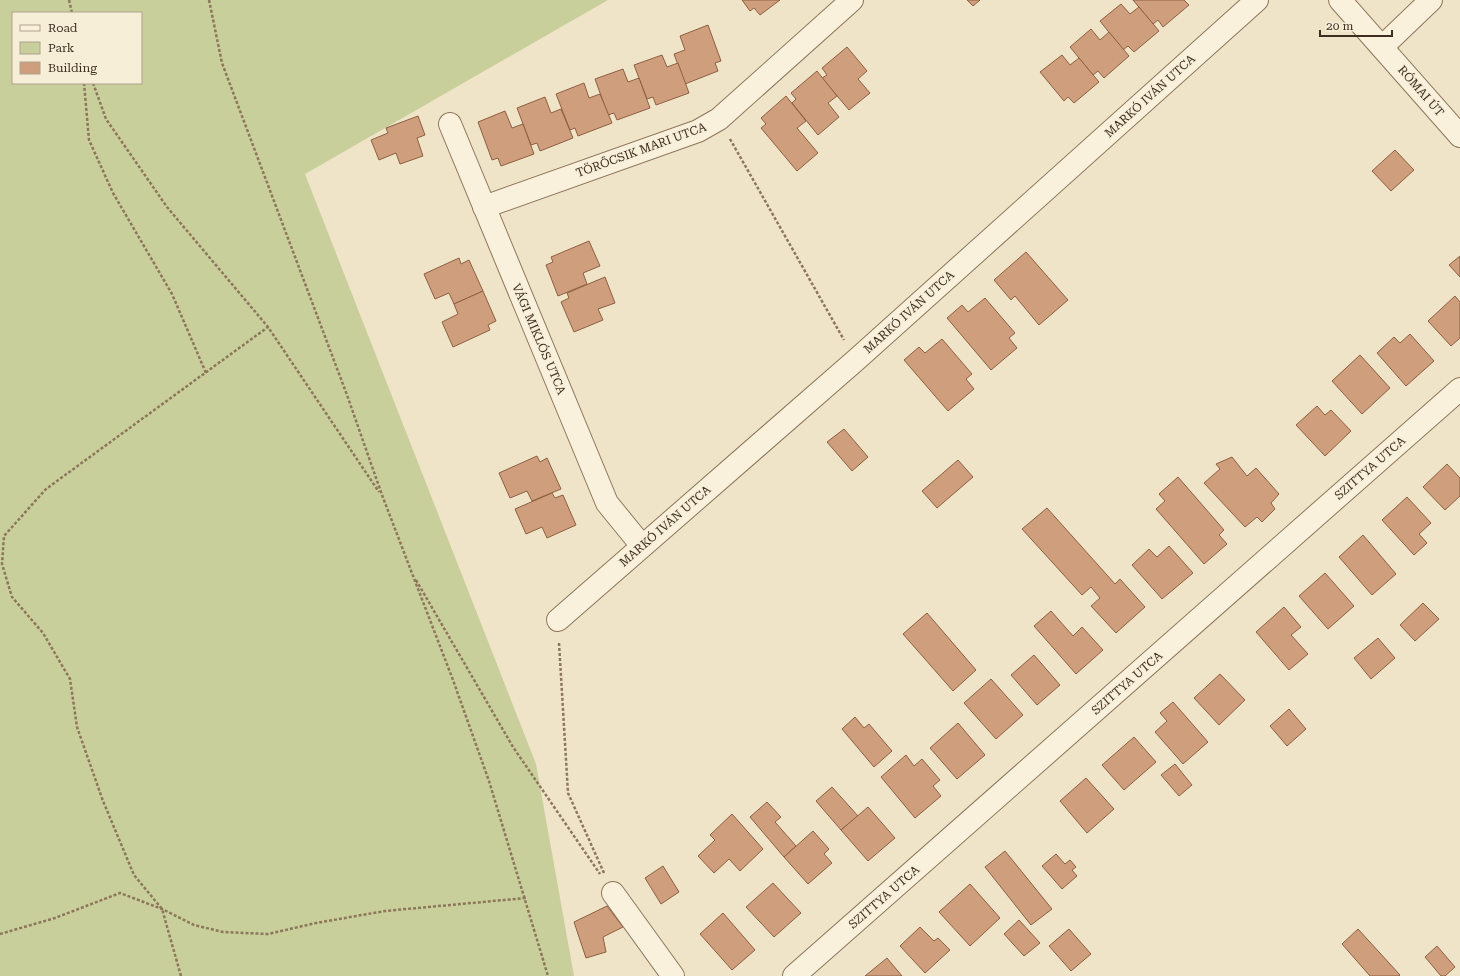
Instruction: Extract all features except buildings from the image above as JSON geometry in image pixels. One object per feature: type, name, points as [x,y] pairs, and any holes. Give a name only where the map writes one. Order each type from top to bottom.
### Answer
[{"type":"street","name":"TÖRŐCSIK MARI UTCA","points":[[484,207],[698,131],[719,119],[852,0]]},
{"type":"street","name":"MARKÓ IVÁN UTCA","points":[[558,620],[856,360],[1257,0]]},
{"type":"street","name":"RÓMAI ÚT","points":[[1340,0],[1460,136]]},
{"type":"street","points":[[1382,47],[1432,0]]},
{"type":"street","name":"VÁGI MIKLÓS UTCA","points":[[450,124],[607,503],[642,546]]},
{"type":"street","name":"SZITTYA UTCA","points":[[794,976],[1460,389]]},
{"type":"street","points":[[613,893],[674,976]]},
{"type":"path","points":[[69,0],[72,12]]},
{"type":"path","points":[[208,0],[222,63],[484,766],[526,898],[548,976]]},
{"type":"path","points":[[84,84],[89,140],[113,193],[172,294],[206,372]]},
{"type":"path","points":[[93,84],[106,119],[167,207],[268,327],[382,495]]},
{"type":"path","points":[[719,119],[856,360]]},
{"type":"path","points":[[181,976],[162,909],[134,876],[103,801],[77,726],[70,679],[43,633],[12,597],[2,564],[4,536],[46,489],[268,327]]},
{"type":"path","points":[[412,572],[513,747],[613,893]]},
{"type":"path","points":[[558,620],[568,793],[613,893]]},
{"type":"path","points":[[0,934],[55,918],[120,893],[162,909],[194,925],[223,932],[268,934],[385,910],[526,898]]},
{"type":"green space","points":[[0,0],[608,0],[305,174],[536,764],[574,976],[0,976]]}]
